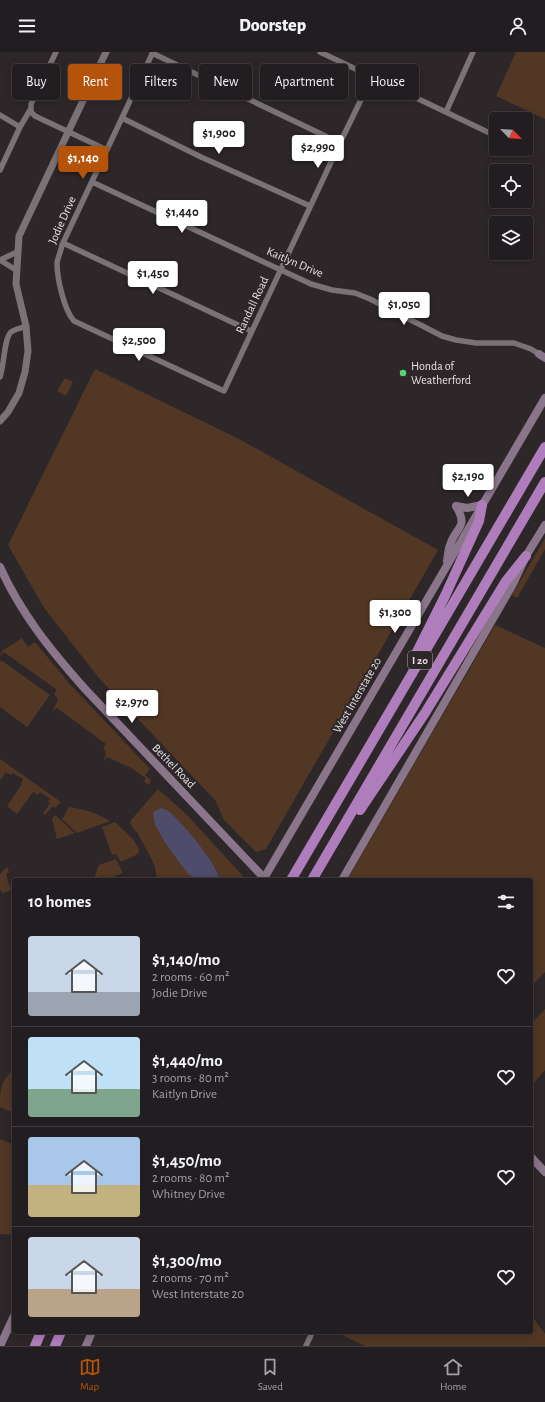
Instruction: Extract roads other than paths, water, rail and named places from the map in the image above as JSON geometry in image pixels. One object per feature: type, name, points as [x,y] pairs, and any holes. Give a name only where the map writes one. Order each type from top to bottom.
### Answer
[{"type":"highway","name":"I 20","points":[[293,877],[545,447]]},
{"type":"highway","name":"I 20","points":[[313,878],[545,482]]},
{"type":"highway","points":[[398,697],[402,680],[445,596],[479,521],[482,505]]},
{"type":"highway","points":[[342,829],[356,816],[380,782],[506,581],[526,556]]},
{"type":"highway","points":[[35,1346],[40,1334]]},
{"type":"highway","points":[[55,1346],[60,1334]]},
{"type":"main road","name":"West Interstate 20","points":[[266,878],[545,398]]},
{"type":"main road","points":[[446,567],[450,544],[462,523],[462,516],[456,506],[468,508],[482,505]]},
{"type":"main road","points":[[343,878],[513,584],[526,556],[545,525]]},
{"type":"main road","name":"Bethel Road","points":[[0,567],[10,589],[57,658],[264,878]]},
{"type":"main road","points":[[533,1159],[545,1172]]},
{"type":"main road","points":[[0,1346],[12,1320]]},
{"type":"main road","points":[[86,1346],[91,1334]]},
{"type":"street","points":[[0,170],[20,127],[30,110],[31,104],[56,52]]},
{"type":"street","points":[[0,421],[8,412],[18,393],[26,372],[28,351],[26,326],[16,284],[19,236],[106,52]]},
{"type":"street","points":[[152,52],[340,143]]},
{"type":"street","name":"Jodie Drive","points":[[152,52],[63,243],[57,263],[60,284],[69,315],[74,321],[224,391]]},
{"type":"street","points":[[320,52],[356,69]]},
{"type":"street","points":[[446,112],[473,52]]},
{"type":"street","points":[[419,99],[489,133]]},
{"type":"street","name":"Randall Road","points":[[224,391],[361,100]]},
{"type":"street","points":[[30,110],[36,116],[107,150]]},
{"type":"street","points":[[0,115],[20,127]]},
{"type":"street","points":[[122,118],[201,157],[310,206]]},
{"type":"street","name":"Kaitlyn Drive","points":[[92,182],[311,284],[332,290],[355,293],[370,299],[442,336],[476,343],[514,343],[543,356]]},
{"type":"street","points":[[63,243],[251,331]]},
{"type":"street","points":[[0,260],[18,252]]},
{"type":"street","points":[[0,260],[16,270]]},
{"type":"street","points":[[0,377],[3,370],[6,340],[11,332],[26,326]]},
{"type":"street","points":[[306,1346],[311,1335]]},
{"type":"place","name":"Honda of Weatherford","points":[[403,373]]}]
